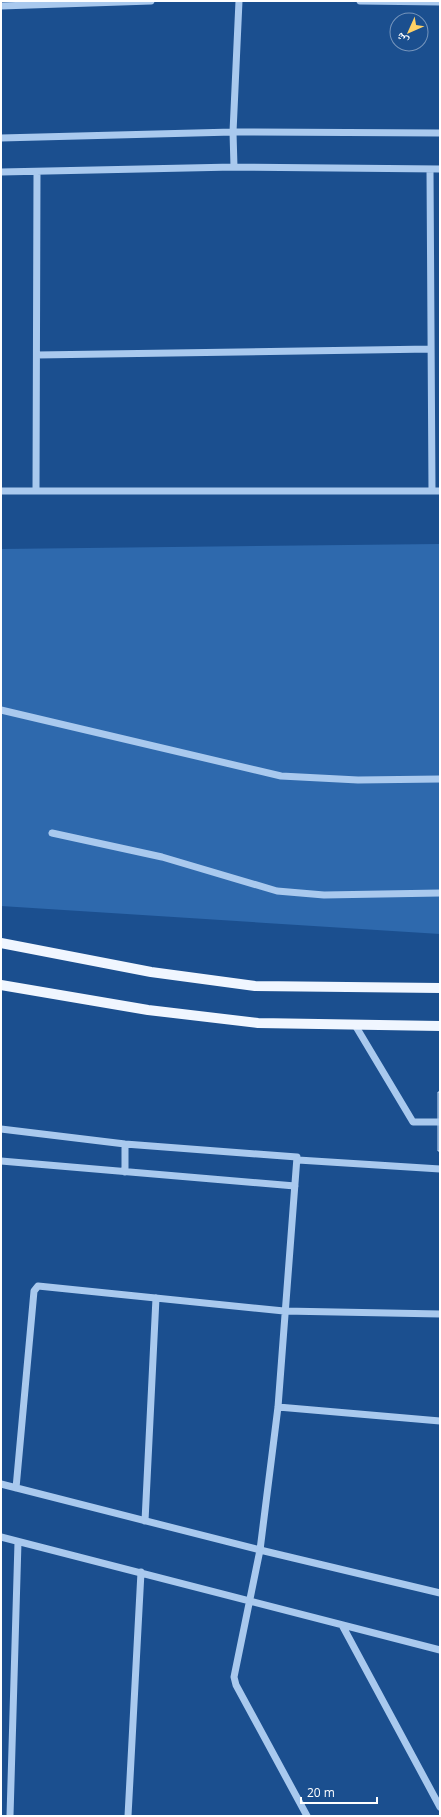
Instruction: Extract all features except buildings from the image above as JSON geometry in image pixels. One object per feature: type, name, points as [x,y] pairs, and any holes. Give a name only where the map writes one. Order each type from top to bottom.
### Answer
[{"type":"main road","points":[[1,943],[151,972],[255,986],[440,988]]},
{"type":"main road","points":[[1,985],[148,1010],[258,1023],[440,1026]]},
{"type":"street","points":[[1,6],[151,1]]},
{"type":"street","points":[[234,167],[233,132],[239,1]]},
{"type":"street","points":[[360,1],[440,2]]},
{"type":"street","points":[[1,138],[233,132],[440,134]]},
{"type":"street","points":[[1,172],[234,167],[440,170]]},
{"type":"street","points":[[1,490],[436,490],[431,350],[430,170]]},
{"type":"street","points":[[36,491],[37,172]]},
{"type":"street","points":[[37,355],[431,350]]},
{"type":"street","points":[[1,710],[281,776],[358,780],[440,779]]},
{"type":"street","points":[[52,834],[162,857],[277,892],[324,895],[440,893]]},
{"type":"street","points":[[355,1025],[413,1122],[440,1122]]},
{"type":"street","points":[[1,1129],[125,1144],[297,1159],[440,1169]]},
{"type":"street","points":[[125,1144],[125,1172]]},
{"type":"street","points":[[297,1159],[284,1311],[278,1406],[260,1550],[234,1677],[236,1685],[307,1816]]},
{"type":"street","points":[[1,1161],[295,1186]]},
{"type":"street","points":[[16,1488],[34,1291],[36,1287],[41,1286],[284,1311],[440,1314]]},
{"type":"street","points":[[145,1521],[156,1298]]},
{"type":"street","points":[[278,1406],[440,1421]]},
{"type":"street","points":[[1,1484],[260,1550],[440,1593]]},
{"type":"street","points":[[1,1537],[440,1650]]},
{"type":"street","points":[[10,1816],[18,1542]]},
{"type":"street","points":[[128,1816],[141,1572]]},
{"type":"street","points":[[342,1625],[440,1807]]},
{"type":"shaded area","points":[[440,544],[440,934],[1,906],[1,549]]}]
